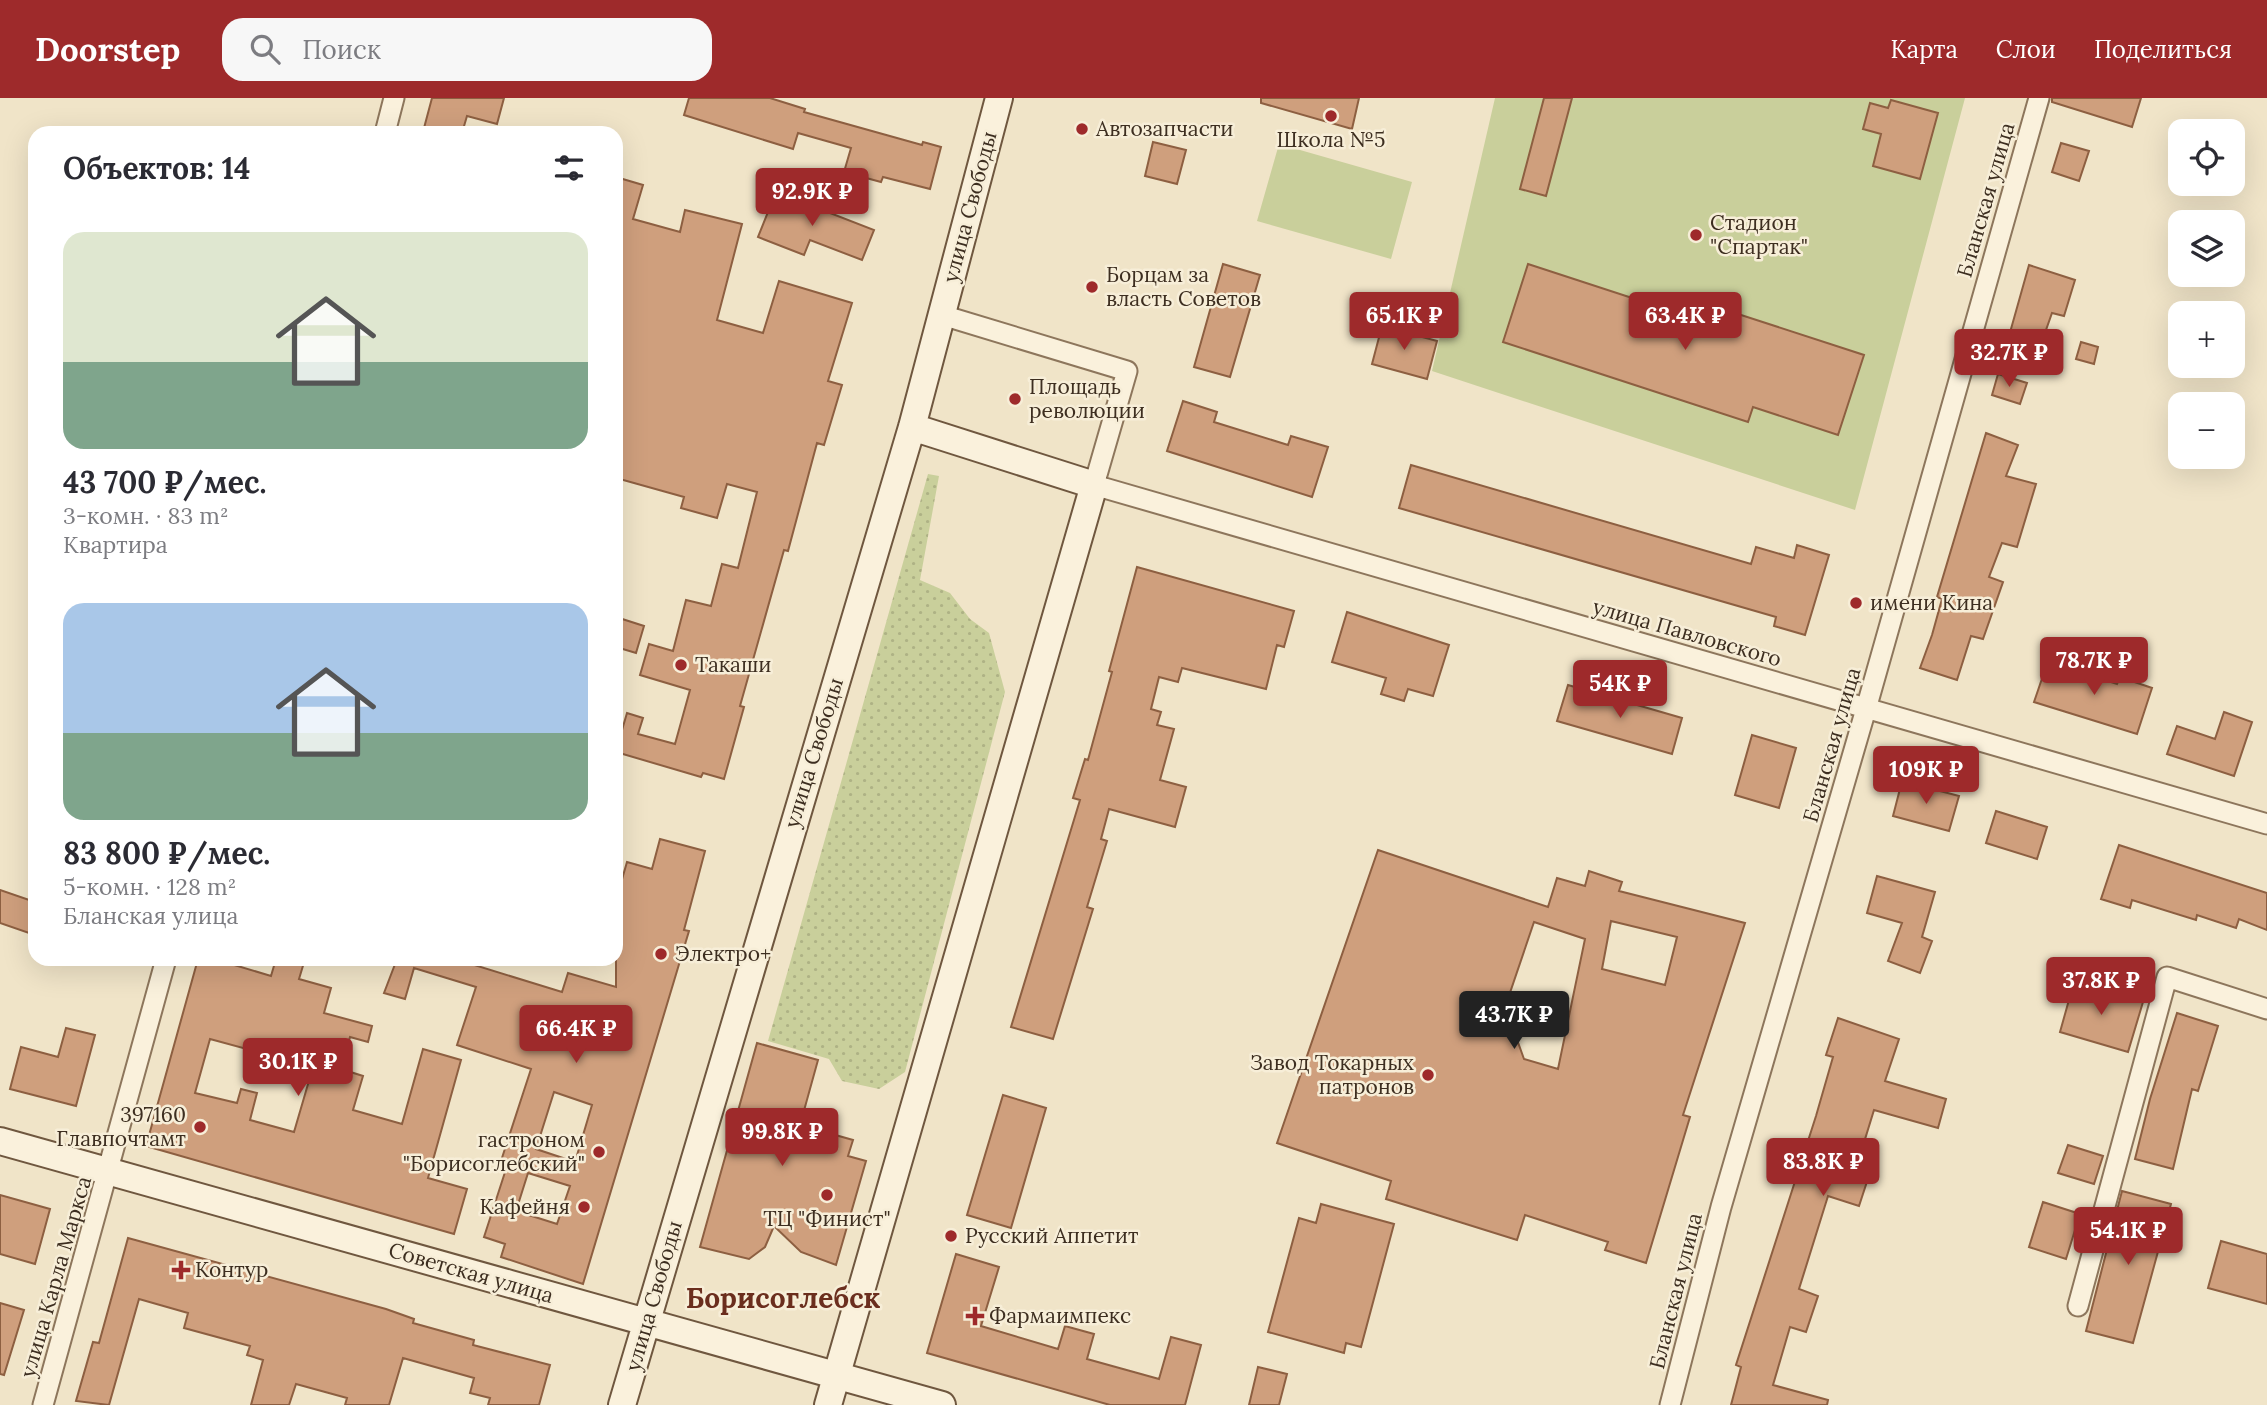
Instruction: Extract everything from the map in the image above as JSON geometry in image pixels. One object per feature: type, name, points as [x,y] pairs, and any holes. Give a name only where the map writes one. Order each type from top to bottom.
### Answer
[{"type":"main road","name":"улица Свободы","points":[[622,1405],[912,427],[999,98]]},
{"type":"main road","points":[[828,1405],[1094,485],[912,427]]},
{"type":"main road","name":"Советская улица","points":[[0,1141],[942,1405]]},
{"type":"street","points":[[387,126],[394,98]]},
{"type":"street","name":"Бланская улица","points":[[1670,1405],[1721,1207],[1866,709],[2039,98]]},
{"type":"street","points":[[942,315],[1127,371],[1094,485]]},
{"type":"street","name":"улица Павловского","points":[[1094,485],[2267,824]]},
{"type":"street","name":"улица Карла Маркса","points":[[43,1405],[110,1172],[164,966]]},
{"type":"street","points":[[2078,1306],[2167,977],[2267,1009]]},
{"type":"green space","name":"Стадион \"Спартак\"","points":[[1495,98],[1965,98],[1855,510],[1432,371]]},
{"type":"green space","points":[[1279,144],[1412,182],[1391,259],[1257,221]]},
{"type":"green space","points":[[928,474],[939,476],[920,580],[950,593],[970,619],[989,633],[1005,692],[905,1072],[879,1089],[842,1081],[829,1059],[768,1041]]},
{"type":"building","points":[[432,98],[504,98],[497,124],[467,116],[464,126],[425,126]]},
{"type":"building","points":[[689,98],[770,98],[805,109],[804,112],[922,145],[923,142],[941,147],[930,189],[883,177],[881,182],[844,172],[851,148],[798,133],[793,149],[684,115]]},
{"type":"building","name":"Школа №5","points":[[1261,98],[1359,98],[1352,129],[1261,103]]},
{"type":"building","points":[[1544,98],[1572,98],[1546,196],[1520,189]]},
{"type":"building","points":[[2052,98],[2141,98],[2132,127],[2052,102]]},
{"type":"building","points":[[1891,100],[1938,113],[1920,179],[1873,166],[1881,134],[1863,129],[1870,103],[1888,108]]},
{"type":"building","points":[[1153,142],[1186,150],[1177,184],[1145,176]]},
{"type":"building","points":[[2061,143],[2089,151],[2079,181],[2052,172]]},
{"type":"building","points":[[623,179],[643,185],[633,219],[680,232],[685,210],[742,224],[717,320],[763,333],[779,281],[852,303],[828,381],[842,385],[824,445],[817,443],[788,551],[784,550],[740,706],[744,707],[724,779],[703,773],[701,777],[623,754],[623,727],[627,713],[643,718],[638,734],[675,744],[690,690],[640,675],[649,644],[673,651],[686,600],[711,606],[722,564],[738,568],[757,492],[727,484],[717,518],[681,508],[684,497],[623,480]]},
{"type":"building","points":[[776,192],[874,230],[862,260],[810,240],[804,255],[758,237]]},
{"type":"building","points":[[1223,264],[1260,275],[1230,377],[1194,367]]},
{"type":"building","points":[[1528,264],[1730,330],[1735,313],[1864,355],[1838,435],[1753,407],[1748,422],[1503,342]]},
{"type":"building","points":[[2029,265],[2075,280],[2064,316],[2052,313],[2040,347],[2009,336]]},
{"type":"building","points":[[1382,326],[1437,341],[1427,379],[1372,364]]},
{"type":"building","points":[[2081,342],[2098,347],[2094,364],[2076,359]]},
{"type":"building","points":[[1998,374],[2027,383],[2020,404],[1992,395]]},
{"type":"building","points":[[1183,401],[1217,412],[1214,422],[1288,445],[1291,436],[1328,447],[1312,497],[1167,451]]},
{"type":"building","points":[[1986,433],[2018,445],[2006,476],[2036,484],[2017,547],[2002,543],[1989,577],[2003,582],[1983,639],[1971,636],[1957,680],[1920,668],[1942,599],[1937,597]]},
{"type":"building","points":[[1411,465],[1751,564],[1756,547],[1794,558],[1797,545],[1829,555],[1805,635],[1774,626],[1776,617],[1399,508]]},
{"type":"building","points":[[1137,567],[1294,611],[1284,647],[1277,645],[1266,689],[1182,668],[1178,682],[1159,677],[1151,709],[1161,712],[1157,725],[1174,729],[1160,780],[1186,787],[1175,827],[1109,809],[1101,839],[1107,841],[1087,907],[1093,909],[1053,1039],[1011,1027],[1080,800],[1073,798],[1085,759],[1088,760]]},
{"type":"building","points":[[1347,612],[1449,645],[1433,696],[1408,689],[1404,701],[1381,694],[1386,678],[1332,662]]},
{"type":"building","points":[[623,619],[644,626],[636,653],[623,649]]},
{"type":"building","points":[[2048,661],[2117,684],[2120,677],[2152,688],[2137,734],[2034,702]]},
{"type":"building","points":[[1568,685],[1682,718],[1672,754],[1557,721]]},
{"type":"building","points":[[2224,712],[2252,722],[2234,776],[2167,754],[2177,726],[2215,739]]},
{"type":"building","points":[[1752,735],[1796,748],[1779,808],[1735,795]]},
{"type":"building","points":[[1902,781],[1959,796],[1949,831],[1893,816]]},
{"type":"building","points":[[1996,811],[2047,827],[2037,859],[1986,843]]},
{"type":"building","points":[[660,839],[705,851],[684,930],[689,931],[583,1284],[501,1257],[505,1244],[484,1237],[507,1166],[500,1164],[531,1069],[457,1045],[476,987],[414,968],[405,999],[384,993],[394,966],[478,966],[562,992],[568,973],[616,987],[616,966],[623,966],[623,876],[627,862],[652,869]],"holes":[[[554,1092],[592,1105],[575,1162],[536,1149]],[[528,1173],[570,1186],[557,1224],[516,1211]]]},
{"type":"building","points":[[2119,845],[2267,893],[2267,930],[2239,919],[2236,928],[2197,915],[2196,920],[2132,900],[2130,908],[2101,899]]},
{"type":"building","points":[[1378,850],[1548,907],[1557,878],[1585,886],[1589,871],[1622,882],[1619,891],[1745,923],[1683,1115],[1690,1117],[1646,1263],[1605,1250],[1608,1242],[1525,1215],[1517,1240],[1386,1199],[1391,1181],[1277,1143]],"holes":[[[1611,921],[1677,937],[1665,985],[1602,969]],[[1534,922],[1585,939],[1558,1069],[1524,1059],[1515,1034],[1498,1028]]]},
{"type":"building","points":[[1877,876],[1935,892],[1922,937],[1932,941],[1920,973],[1888,961],[1902,923],[1867,913]]},
{"type":"building","points":[[0,890],[28,900],[28,933],[0,923]]},
{"type":"building","points":[[196,966],[238,966],[271,976],[274,966],[303,966],[299,979],[331,988],[324,1013],[372,1026],[368,1042],[350,1037],[341,1069],[363,1076],[353,1110],[402,1124],[423,1049],[461,1060],[428,1178],[467,1189],[454,1234],[146,1146]],"holes":[[[210,1039],[313,1067],[294,1132],[250,1120],[257,1093],[241,1089],[237,1103],[195,1093]]]},
{"type":"building","points":[[2074,982],[2143,1002],[2128,1052],[2060,1032]]},
{"type":"building","points":[[2177,1013],[2218,1026],[2198,1091],[2192,1089],[2173,1169],[2135,1159],[2150,1099]]},
{"type":"building","points":[[1838,1018],[1899,1039],[1885,1081],[1946,1099],[1938,1128],[1874,1110],[1862,1149],[1876,1154],[1859,1206],[1828,1196],[1799,1289],[1818,1296],[1806,1332],[1790,1327],[1773,1385],[1828,1400],[1827,1405],[1731,1405],[1741,1367],[1736,1365],[1816,1116],[1833,1057],[1826,1055]]},
{"type":"building","points":[[66,1028],[95,1035],[76,1106],[10,1089],[21,1047],[58,1057]]},
{"type":"building","points":[[757,1043],[818,1060],[800,1125],[853,1140],[848,1156],[866,1161],[836,1265],[801,1252],[774,1226],[765,1247],[749,1259],[700,1247]]},
{"type":"building","points":[[1003,1095],[1046,1108],[1011,1228],[967,1215]]},
{"type":"building","points":[[2068,1145],[2103,1156],[2094,1184],[2058,1173]]},
{"type":"building","points":[[2122,1191],[2171,1204],[2133,1343],[2086,1331]]},
{"type":"building","points":[[0,1195],[50,1209],[35,1264],[0,1254]]},
{"type":"building","points":[[2043,1202],[2080,1214],[2066,1259],[2029,1247]]},
{"type":"building","points":[[1321,1204],[1394,1224],[1361,1347],[1346,1343],[1344,1353],[1268,1332],[1299,1218],[1316,1223]]},
{"type":"building","points":[[128,1238],[386,1309],[414,1319],[413,1323],[474,1340],[473,1345],[550,1365],[539,1405],[488,1405],[490,1398],[470,1393],[474,1378],[403,1358],[389,1405],[345,1405],[347,1398],[296,1384],[289,1405],[251,1405],[263,1360],[247,1355],[250,1346],[184,1328],[188,1313],[139,1299],[109,1405],[76,1401],[93,1342],[99,1343]]},
{"type":"building","points":[[2221,1241],[2267,1254],[2267,1304],[2208,1288]]},
{"type":"building","points":[[956,1254],[999,1267],[981,1326],[1058,1349],[1065,1326],[1094,1334],[1087,1359],[1159,1379],[1171,1337],[1201,1345],[1185,1405],[1110,1405],[927,1353]]},
{"type":"building","points":[[0,1303],[24,1310],[4,1375],[0,1374]]},
{"type":"building","points":[[1258,1367],[1287,1374],[1279,1405],[1249,1405]]},
{"type":"place","name":"Школа №5","points":[[1331,116]]},
{"type":"place","name":"Автозапчасти","points":[[1082,129]]},
{"type":"place","name":"Стадион \"Спартак\"","points":[[1696,235]]},
{"type":"place","name":"Борцам за власть Советов","points":[[1092,287]]},
{"type":"place","name":"Площадь революции","points":[[1015,399]]},
{"type":"place","name":"имени Кина","points":[[1856,603]]},
{"type":"place","name":"Такаши","points":[[681,665]]},
{"type":"place","name":"Электро+","points":[[661,954]]},
{"type":"place","name":"Завод Токарных патронов","points":[[1428,1075]]},
{"type":"place","name":"397160 Главпочтамт","points":[[200,1127]]},
{"type":"place","name":"гастроном \"Борисоглебский\"","points":[[599,1152]]},
{"type":"place","name":"ТЦ \"Финист\"","points":[[827,1195]]},
{"type":"place","name":"Кафейня","points":[[584,1207]]},
{"type":"place","name":"Русский Аппетит","points":[[951,1236]]},
{"type":"place","name":"Контур","points":[[181,1270]]},
{"type":"place","name":"Фармаимпекс","points":[[975,1316]]},
{"type":"district","name":"Борисоглебск","points":[[783,1298]]}]
